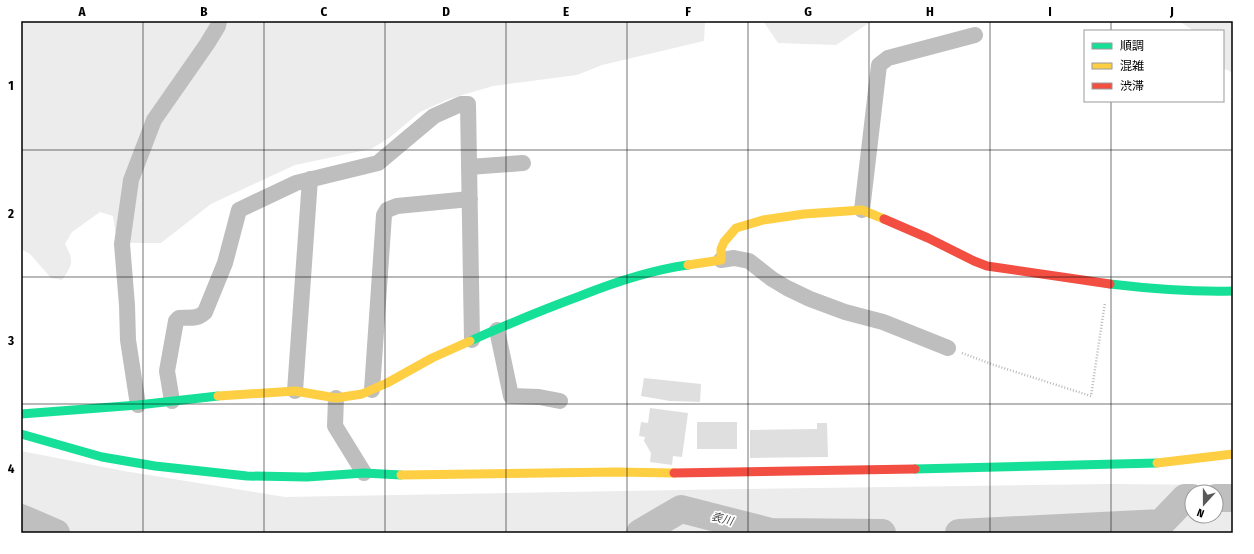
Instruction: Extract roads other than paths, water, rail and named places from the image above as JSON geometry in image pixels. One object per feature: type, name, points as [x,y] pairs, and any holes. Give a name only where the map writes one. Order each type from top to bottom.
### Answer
[{"type":"street","points":[[138,405],[128,340],[122,244],[131,180],[154,120],[207,44],[218,26],[219,21]]},
{"type":"street","points":[[862,210],[879,66],[888,58],[975,35]]},
{"type":"street","points":[[172,401],[167,371],[176,321],[179,318],[196,318],[205,312],[225,263],[239,210],[296,183],[378,162],[434,116],[461,104],[468,104],[472,340]]},
{"type":"street","points":[[469,167],[523,163]]},
{"type":"street","points":[[295,391],[310,179]]},
{"type":"street","points":[[372,390],[384,215],[387,210],[397,206],[470,199]]},
{"type":"street","points":[[720,260],[721,249],[724,242],[736,228],[763,220],[804,214],[862,210],[928,238],[987,266],[1069,279],[1155,289],[1233,291]]},
{"type":"street","points":[[21,414],[138,405],[211,396],[295,391],[336,398],[362,394],[432,358],[472,340],[542,310],[618,281],[670,267],[734,258],[749,261],[772,280],[810,299],[845,312],[883,322],[948,348]]},
{"type":"street","points":[[497,330],[511,396],[539,397],[560,401]]},
{"type":"street","points":[[336,398],[335,426],[364,473]]},
{"type":"street","points":[[21,434],[102,457],[162,467],[247,476],[307,477],[364,473],[401,475],[616,472],[681,473],[1166,463],[1233,454]]},
{"type":"waterway","name":"表川","points":[[1224,498],[1233,498]]},
{"type":"waterway","name":"表川","points":[[959,533],[1161,523],[1184,499]]},
{"type":"waterway","name":"表川","points":[[640,533],[681,509],[771,532],[882,533]]},
{"type":"waterway","name":"表川","points":[[21,518],[56,533]]}]
